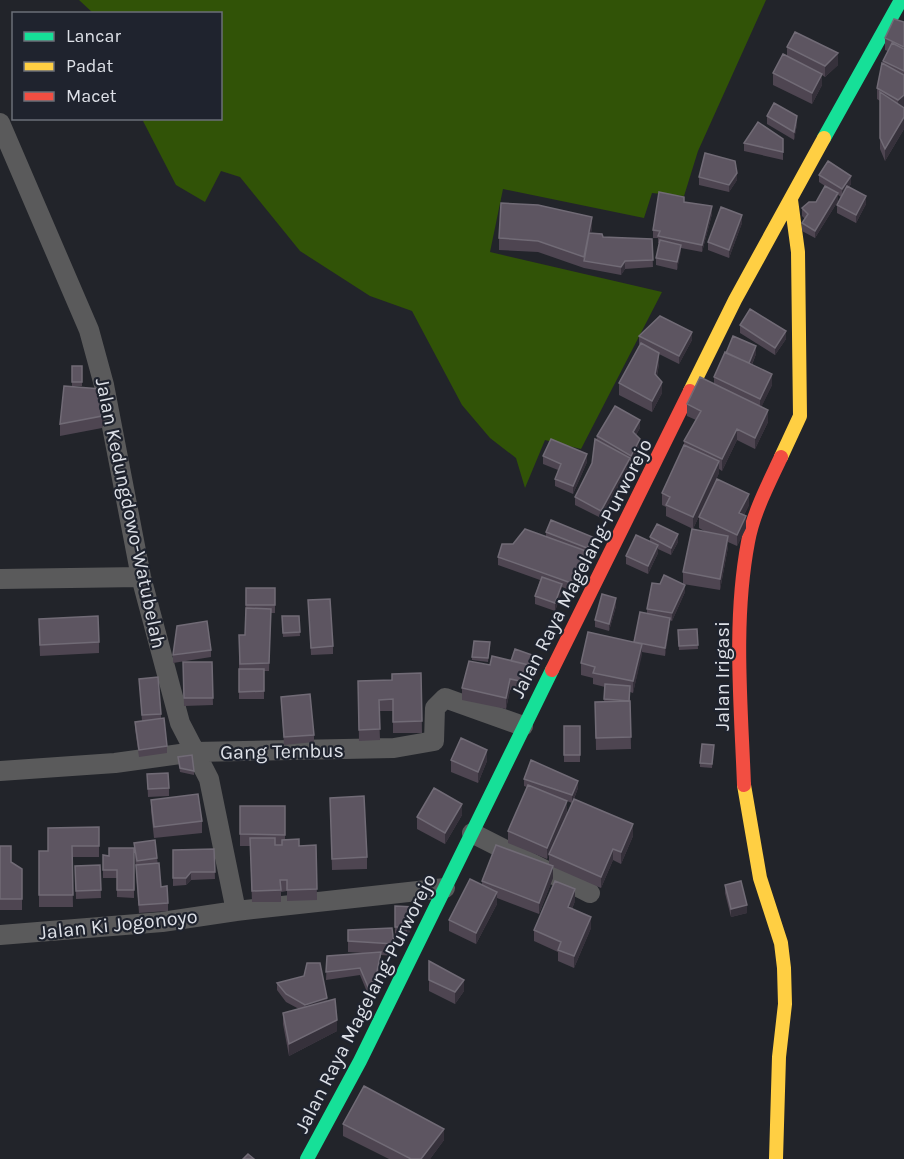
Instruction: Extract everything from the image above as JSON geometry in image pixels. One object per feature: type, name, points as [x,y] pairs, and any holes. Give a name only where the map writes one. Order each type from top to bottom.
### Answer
[{"type":"main road","name":"Jalan Raya Magelang-Purworejo","points":[[307,1159],[360,1061],[523,726],[735,300],[901,0]]},
{"type":"main road","name":"Jalan Irigasi","points":[[776,1159],[779,1057],[785,1004],[783,968],[781,943],[760,878],[745,798],[740,682],[741,595],[748,540],[765,490],[800,416],[798,252],[791,200]]},
{"type":"street","name":"Jalan Kedungdowo-Watubelah","points":[[0,123],[88,330],[104,385],[141,577],[180,723],[209,779],[236,911]]},
{"type":"street","points":[[0,579],[141,577]]},
{"type":"street","name":"Gang Tembus","points":[[0,771],[115,763],[195,752],[394,748],[434,741],[435,708],[445,698],[523,726]]},
{"type":"street","points":[[472,833],[590,893]]},
{"type":"street","name":"Jalan Ki Jogonoyo","points":[[0,935],[162,922],[236,911],[445,888]]},
{"type":"green space","points":[[79,0],[766,0],[698,151],[684,196],[652,193],[644,218],[503,189],[490,252],[662,292],[581,449],[545,440],[525,488],[516,458],[490,438],[462,405],[412,311],[370,296],[300,251],[240,177],[221,171],[205,202],[176,185],[143,121],[222,120],[222,12],[92,12]]},
{"type":"building","points":[[894,19],[904,22],[904,47],[885,38]]},
{"type":"building","points":[[795,32],[838,53],[825,66],[787,47]]},
{"type":"building","points":[[892,43],[904,49],[904,71],[883,61]]},
{"type":"building","points":[[783,54],[822,74],[812,93],[773,73]]},
{"type":"building","points":[[882,63],[904,75],[904,95],[898,100],[877,88]]},
{"type":"building","points":[[880,92],[904,108],[904,117],[885,149],[880,138]]},
{"type":"building","points":[[774,103],[797,116],[794,132],[767,116]]},
{"type":"building","points":[[758,122],[783,139],[783,152],[744,143]]},
{"type":"building","points":[[705,153],[735,161],[737,173],[729,185],[699,177]]},
{"type":"building","points":[[828,161],[851,176],[842,189],[819,175]]},
{"type":"building","points":[[825,186],[838,193],[815,231],[802,223],[808,214],[802,208],[809,202],[816,202]]},
{"type":"building","points":[[847,186],[866,196],[856,215],[837,205]]},
{"type":"building","points":[[659,192],[684,197],[684,202],[712,206],[702,245],[658,236],[660,231],[653,230]]},
{"type":"building","points":[[501,203],[538,205],[592,217],[584,257],[538,241],[499,238]]},
{"type":"building","points":[[721,207],[742,215],[729,250],[708,242]]},
{"type":"building","points":[[589,233],[602,234],[603,237],[652,239],[653,260],[625,261],[621,267],[584,261]]},
{"type":"building","points":[[660,240],[681,245],[677,262],[656,258]]},
{"type":"building","points":[[750,309],[786,331],[775,348],[740,325]]},
{"type":"building","points":[[660,316],[692,332],[679,356],[639,336]]},
{"type":"building","points":[[733,336],[756,346],[749,363],[726,353]]},
{"type":"building","points":[[641,343],[659,353],[655,374],[662,382],[652,401],[619,383]]},
{"type":"building","points":[[725,352],[772,374],[760,399],[714,377]]},
{"type":"building","points":[[72,366],[82,366],[82,382],[72,382]]},
{"type":"building","points":[[700,377],[768,410],[755,438],[737,429],[722,459],[684,441],[701,411],[687,404]]},
{"type":"building","points":[[64,386],[101,389],[104,408],[102,416],[60,424]]},
{"type":"building","points":[[615,406],[640,420],[633,432],[640,439],[631,456],[597,436]]},
{"type":"building","points":[[551,439],[587,454],[573,486],[555,479],[561,464],[543,456]]},
{"type":"building","points":[[595,439],[630,458],[601,511],[575,497],[592,463]]},
{"type":"building","points":[[684,445],[719,461],[693,517],[666,505],[670,497],[662,493]]},
{"type":"building","points":[[717,479],[749,494],[739,513],[746,516],[737,535],[699,517]]},
{"type":"building","points":[[551,520],[595,538],[587,548],[546,532]]},
{"type":"building","points":[[657,524],[678,534],[671,548],[650,537]]},
{"type":"building","points":[[525,529],[586,551],[574,584],[498,557],[502,544],[513,544]]},
{"type":"building","points":[[692,529],[728,536],[720,579],[683,572]]},
{"type":"building","points":[[636,535],[658,545],[648,566],[626,556]]},
{"type":"building","points":[[664,575],[685,585],[672,613],[647,609],[652,583],[660,584]]},
{"type":"building","points":[[542,577],[562,584],[555,603],[535,596]]},
{"type":"building","points":[[246,588],[275,588],[275,605],[246,605]]},
{"type":"building","points":[[602,594],[616,598],[609,624],[595,620]]},
{"type":"building","points":[[330,599],[333,646],[311,648],[308,600]]},
{"type":"building","points":[[246,608],[271,609],[269,663],[240,664],[239,635],[245,635]]},
{"type":"building","points":[[640,612],[670,618],[665,648],[634,642]]},
{"type":"building","points":[[98,616],[99,642],[40,645],[39,619]]},
{"type":"building","points":[[282,616],[299,616],[300,632],[283,633]]},
{"type":"building","points":[[207,621],[211,650],[173,655],[177,626]]},
{"type":"building","points":[[697,629],[698,645],[679,646],[678,630]]},
{"type":"building","points":[[588,632],[642,644],[633,681],[593,673],[595,667],[581,663]]},
{"type":"building","points":[[474,641],[490,642],[488,658],[472,657]]},
{"type":"building","points":[[515,649],[532,655],[529,665],[511,661]]},
{"type":"building","points":[[492,656],[529,665],[525,682],[510,679],[506,698],[462,688],[469,661],[490,665]]},
{"type":"building","points":[[183,662],[212,662],[213,698],[184,698]]},
{"type":"building","points":[[239,669],[264,669],[264,691],[239,692]]},
{"type":"building","points":[[421,673],[422,721],[393,722],[393,699],[379,700],[380,729],[359,730],[358,681],[392,680],[392,674]]},
{"type":"building","points":[[158,677],[161,714],[142,715],[139,679]]},
{"type":"building","points":[[605,684],[630,686],[629,701],[604,699]]},
{"type":"building","points":[[310,694],[314,735],[284,737],[281,697]]},
{"type":"building","points":[[630,701],[631,737],[596,738],[595,702]]},
{"type":"building","points":[[164,718],[167,746],[139,750],[135,722]]},
{"type":"building","points":[[564,726],[580,726],[580,755],[564,755]]},
{"type":"building","points":[[461,738],[487,750],[478,772],[451,760]]},
{"type":"building","points":[[702,744],[714,745],[712,764],[700,763]]},
{"type":"building","points":[[192,755],[194,771],[180,768],[178,757]]},
{"type":"building","points":[[531,760],[578,781],[572,795],[524,779]]},
{"type":"building","points":[[168,773],[169,788],[148,789],[147,774]]},
{"type":"building","points":[[528,785],[567,801],[547,848],[508,831]]},
{"type":"building","points":[[434,788],[462,804],[445,833],[417,817]]},
{"type":"building","points":[[198,794],[202,821],[154,827],[151,800]]},
{"type":"building","points":[[364,796],[367,857],[332,859],[330,798]]},
{"type":"building","points":[[574,799],[633,824],[621,852],[613,849],[601,877],[549,854]]},
{"type":"building","points":[[240,806],[285,806],[285,835],[240,834]]},
{"type":"building","points":[[99,827],[99,846],[72,846],[73,895],[39,895],[39,851],[48,851],[48,828]]},
{"type":"building","points":[[250,838],[275,838],[275,845],[282,845],[282,840],[299,839],[299,846],[316,845],[317,889],[287,890],[287,880],[280,880],[281,890],[252,891]]},
{"type":"building","points":[[155,840],[157,858],[137,861],[134,843]]},
{"type":"building","points":[[496,845],[553,866],[539,903],[482,881]]},
{"type":"building","points":[[0,846],[11,846],[11,862],[22,869],[22,899],[0,899]]},
{"type":"building","points":[[109,848],[134,848],[134,890],[117,890],[117,870],[103,870],[103,855],[109,856]]},
{"type":"building","points":[[214,849],[215,872],[191,872],[186,878],[173,878],[173,850]]},
{"type":"building","points":[[159,863],[161,887],[167,886],[168,903],[139,905],[136,865]]},
{"type":"building","points":[[100,865],[101,890],[76,891],[75,866]]},
{"type":"building","points":[[470,879],[497,892],[476,933],[449,920]]},
{"type":"building","points":[[555,881],[575,889],[568,907],[591,917],[574,956],[558,950],[561,942],[534,930]]},
{"type":"building","points":[[741,881],[747,905],[731,909],[725,885]]},
{"type":"building","points":[[395,906],[414,907],[407,927],[395,927]]},
{"type":"building","points":[[392,928],[394,944],[348,941],[348,930]]},
{"type":"building","points":[[381,952],[372,996],[360,968],[326,972],[327,956]]},
{"type":"building","points":[[429,961],[464,980],[455,992],[429,980]]},
{"type":"building","points":[[307,963],[320,963],[327,998],[305,1005],[286,994],[277,983],[304,976]]},
{"type":"building","points":[[335,999],[337,1020],[289,1044],[283,1013]]},
{"type":"building","points":[[364,1086],[444,1129],[421,1159],[411,1159],[343,1124]]},
{"type":"building","points":[[248,1154],[254,1159],[243,1159]]},
{"type":"traffic: fast","points":[[824,138],[901,0]]},
{"type":"traffic: fast","points":[[307,1159],[360,1061],[552,670]]},
{"type":"traffic: slow","points":[[690,391],[735,300],[824,138]]},
{"type":"traffic: slow","points":[[781,457],[800,416],[798,252],[791,200]]},
{"type":"traffic: slow","points":[[744,785],[760,878],[781,943],[784,968],[785,1004],[779,1057],[776,1159]]},
{"type":"traffic: jam","points":[[552,670],[690,391]]},
{"type":"traffic: jam","points":[[744,785],[739,663],[743,572],[754,520],[781,457]]}]
